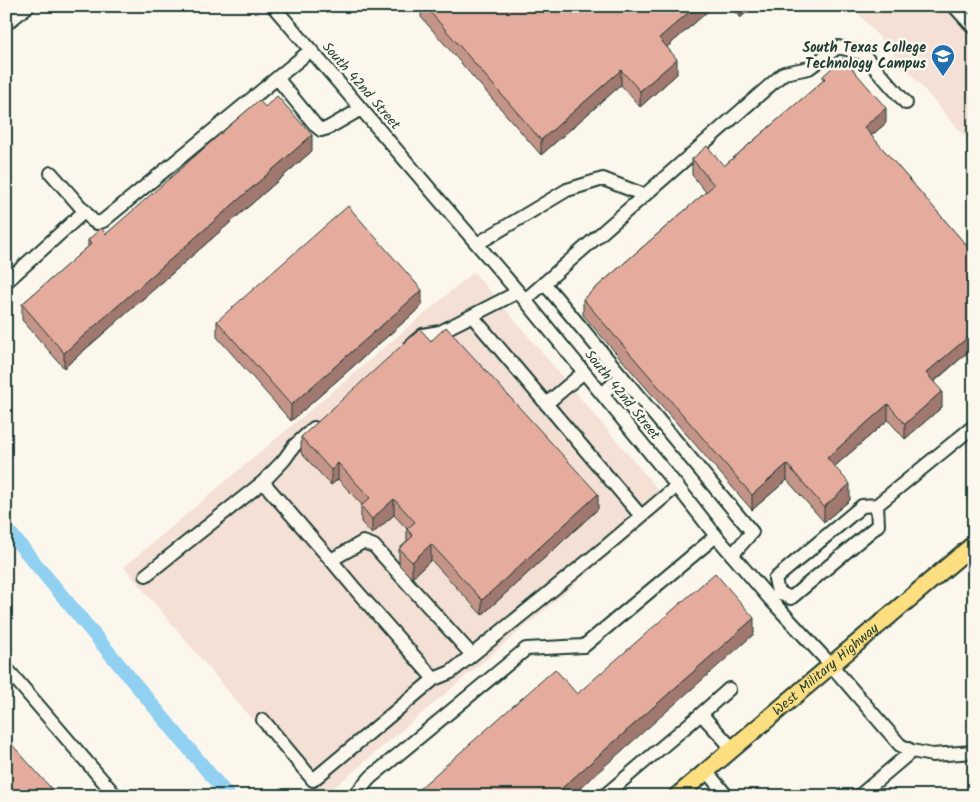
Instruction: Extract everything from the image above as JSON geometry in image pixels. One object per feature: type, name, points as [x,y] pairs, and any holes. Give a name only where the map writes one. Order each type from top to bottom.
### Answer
[{"type":"main road","name":"West Military Highway","points":[[677,796],[974,544]]},
{"type":"street","points":[[6,24],[28,6]]},
{"type":"street","name":"South 42nd Street","points":[[272,6],[521,296],[732,555],[774,596],[900,745],[912,751],[932,755],[974,752]]},
{"type":"street","points":[[954,6],[974,28]]},
{"type":"street","points":[[402,353],[423,335],[440,332],[544,284],[784,73],[810,68],[838,47],[862,53],[906,103]]},
{"type":"street","points":[[51,172],[93,221],[97,223],[103,221],[310,50]]},
{"type":"street","points":[[277,78],[321,130],[328,128],[360,108]]},
{"type":"street","points":[[476,244],[567,190],[602,179],[644,195]]},
{"type":"street","points":[[6,282],[84,212]]},
{"type":"street","points":[[544,284],[752,532],[732,555]]},
{"type":"street","points":[[472,316],[641,516]]},
{"type":"street","points":[[546,404],[584,372]]},
{"type":"street","points":[[602,394],[622,376]]},
{"type":"street","points":[[146,575],[263,482],[284,460],[294,446],[322,421]]},
{"type":"street","points":[[878,505],[878,525],[791,598],[774,596],[775,579],[862,506],[878,505],[974,426]]},
{"type":"street","points":[[263,482],[434,679]]},
{"type":"street","points":[[263,720],[313,780],[434,679],[451,672],[677,486]]},
{"type":"street","points":[[354,796],[371,777],[526,650],[584,646],[716,536]]},
{"type":"street","points":[[332,560],[363,542],[374,546],[472,655]]},
{"type":"street","points":[[6,668],[116,796]]},
{"type":"street","points":[[604,796],[729,689]]},
{"type":"street","points":[[701,714],[732,748]]},
{"type":"street","points":[[859,796],[912,751]]},
{"type":"street","points":[[706,771],[727,796]]},
{"type":"shaded area","name":"South Texas College Technology Campus","points":[[852,6],[974,6],[974,147]]},
{"type":"shaded area","points":[[474,272],[670,504],[324,796],[316,796],[124,567]]},
{"type":"building","points":[[425,6],[696,6],[659,38],[677,59],[640,91],[621,70],[541,140]]},
{"type":"building","points":[[843,58],[886,108],[864,127],[974,254],[974,332],[926,373],[942,391],[905,424],[888,404],[827,458],[850,484],[824,507],[787,464],[752,495],[583,299],[714,185],[692,159],[707,146],[724,166],[825,79],[823,76]]},
{"type":"building","points":[[277,96],[312,135],[64,353],[22,304],[91,244],[88,240],[101,228],[106,234],[259,100],[265,107]]},
{"type":"building","points":[[348,206],[422,290],[291,405],[217,321]]},
{"type":"building","points":[[446,327],[598,494],[482,600],[431,544],[412,562],[399,549],[413,536],[407,529],[415,522],[394,499],[372,519],[361,506],[370,498],[338,463],[331,470],[301,437],[420,329],[431,341]]},
{"type":"building","points":[[715,573],[754,618],[553,796],[411,796],[555,669],[577,694]]},
{"type":"building","points":[[6,738],[58,796],[6,796]]},
{"type":"waterway","points":[[6,528],[228,796]]},
{"type":"place","name":"South Texas College Technology Campus","points":[[943,77]]}]
